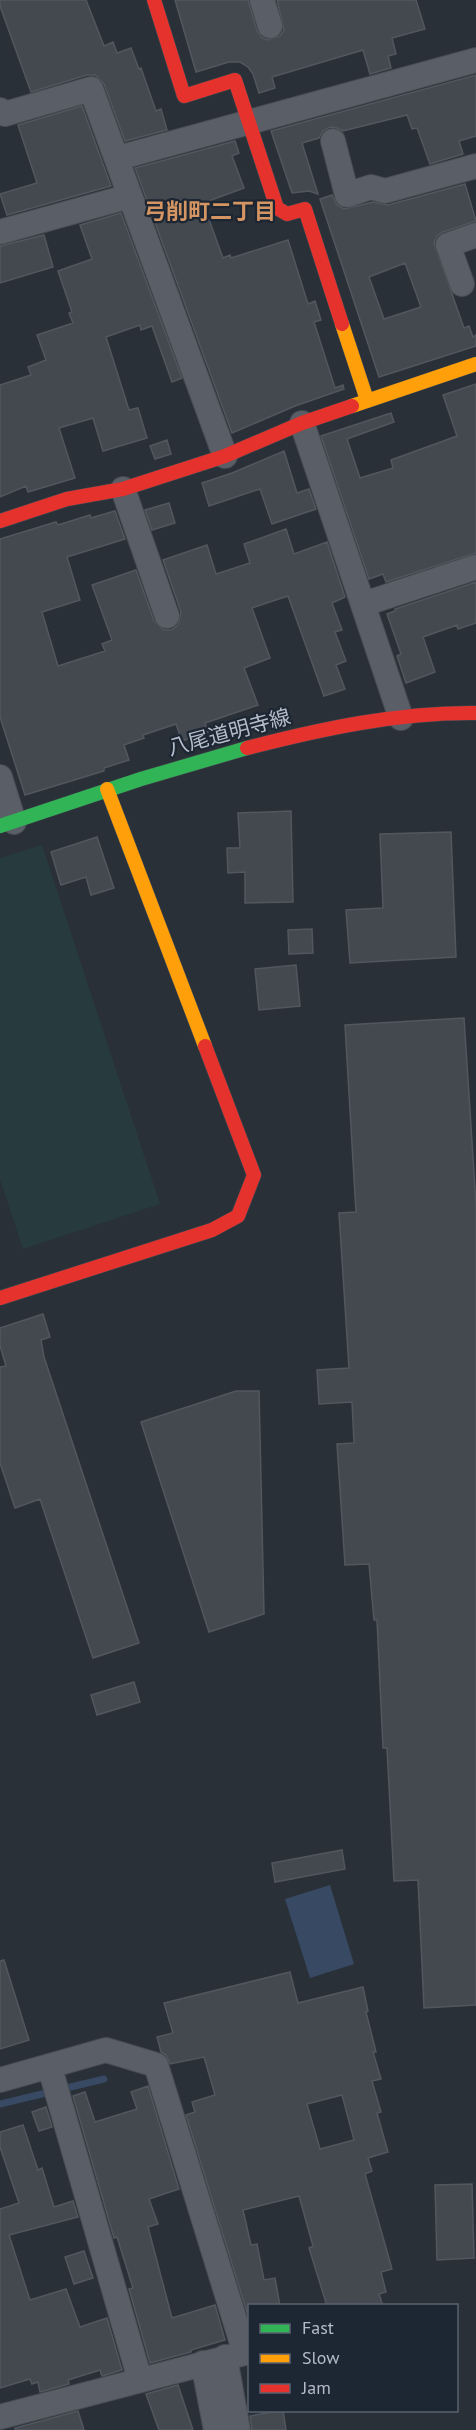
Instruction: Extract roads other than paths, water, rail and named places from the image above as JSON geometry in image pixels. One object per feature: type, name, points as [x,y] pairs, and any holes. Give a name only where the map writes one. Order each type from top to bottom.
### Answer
[{"type":"street","points":[[154,0],[184,96],[234,80],[277,208],[287,214],[305,209],[367,400]]},
{"type":"street","points":[[118,158],[476,60]]},
{"type":"street","points":[[0,110],[5,114],[91,88],[225,456]]},
{"type":"street","points":[[333,141],[347,195],[371,187],[385,191],[476,166]]},
{"type":"street","points":[[0,232],[130,196]]},
{"type":"street","points":[[462,284],[448,245],[476,235]]},
{"type":"street","points":[[0,521],[67,499],[123,489],[225,456],[302,423],[476,364]]},
{"type":"street","points":[[302,423],[401,718]]},
{"type":"street","points":[[123,489],[167,616]]},
{"type":"street","points":[[364,604],[476,567]]},
{"type":"street","name":"八尾道明寺線","points":[[7,824],[182,765],[327,728],[401,718],[476,713]]},
{"type":"street","points":[[0,777],[7,824]]},
{"type":"street","points":[[0,1298],[212,1230],[238,1216],[254,1175],[107,789]]},
{"type":"street","points":[[0,2080],[50,2068],[106,2050],[156,2065],[231,2356],[238,2430]]},
{"type":"street","points":[[50,2068],[140,2380]]},
{"type":"street","points":[[0,2417],[231,2356]]},
{"type":"street","points":[[216,2430],[231,2356]]},
{"type":"water","points":[[330,1885],[354,1964],[310,1978],[285,1899]]},
{"type":"waterway","points":[[0,2104],[104,2079]]},
{"type":"district","name":"弓削町二丁目","points":[[210,211]]}]
